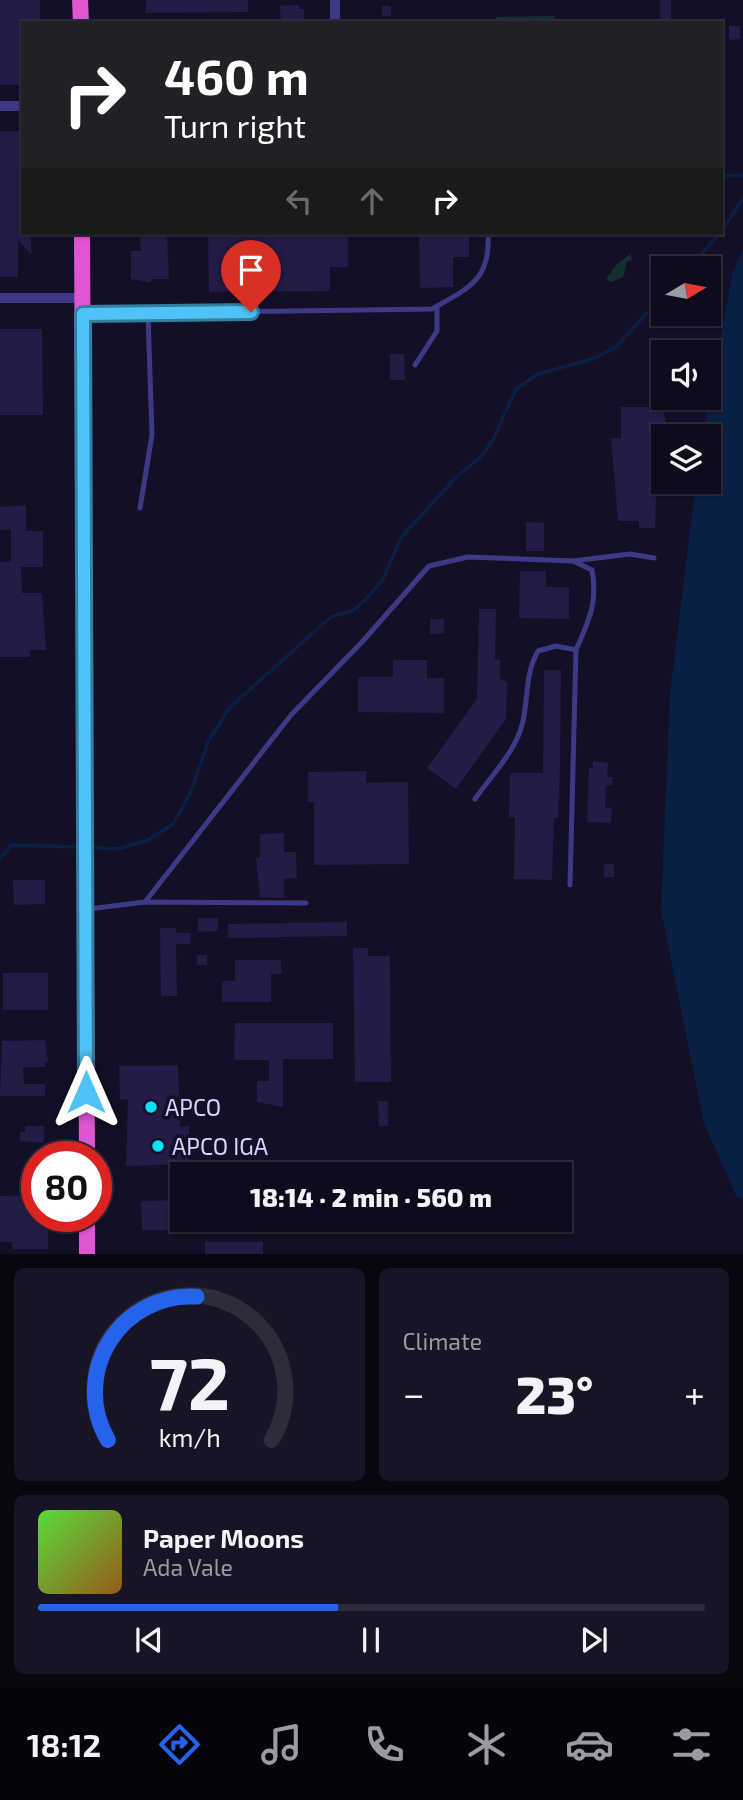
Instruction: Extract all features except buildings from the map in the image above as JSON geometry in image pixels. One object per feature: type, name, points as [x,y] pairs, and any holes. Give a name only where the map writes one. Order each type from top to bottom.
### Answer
[{"type":"highway","points":[[80,0],[81,21]]},
{"type":"highway","points":[[82,235],[87,1141]]},
{"type":"highway","points":[[87,1232],[87,1254]]},
{"type":"street","points":[[335,0],[335,21]]},
{"type":"street","points":[[0,106],[21,106]]},
{"type":"street","points":[[0,298],[83,306]]},
{"type":"lane","points":[[83,306],[148,314],[432,309],[474,285],[490,256],[488,235]]},
{"type":"lane","points":[[415,365],[437,331],[438,306]]},
{"type":"lane","points":[[141,508],[152,435],[148,314]]},
{"type":"lane","points":[[145,902],[291,715],[362,642],[429,566],[468,557],[573,561],[631,554],[654,558]]},
{"type":"lane","points":[[570,886],[576,650],[593,611],[596,593],[592,570],[573,561]]},
{"type":"lane","points":[[475,799],[513,746],[523,724],[528,668],[538,651],[556,646],[576,650]]},
{"type":"lane","points":[[86,909],[145,902],[306,903]]},
{"type":"green space","points":[[555,16],[555,21],[496,21],[496,17]]},
{"type":"green space","points":[[630,254],[632,259],[627,262],[623,277],[611,282],[606,279],[616,265]]},
{"type":"water","points":[[743,250],[743,1199],[737,1197],[704,1124],[661,911],[670,694],[694,494],[721,494],[721,424],[705,424],[708,410],[721,410],[720,340],[732,274]]},
{"type":"waterway","points":[[723,176],[743,175]]},
{"type":"waterway","points":[[723,229],[743,198]]},
{"type":"waterway","points":[[700,256],[718,235]]},
{"type":"waterway","points":[[89,847],[118,849],[146,841],[173,824],[190,794],[209,740],[230,707],[331,617],[354,610],[367,598],[382,581],[401,538],[456,477],[481,457],[493,440],[516,389],[538,374],[592,359],[616,347],[651,309]]},
{"type":"waterway","points":[[0,859],[11,845],[81,847]]},
{"type":"place","name":"APCO","points":[[151,1107]]},
{"type":"place","name":"APCO IGA","points":[[158,1146]]},
{"type":"route","points":[[86,1092],[83,314],[251,312]]}]
